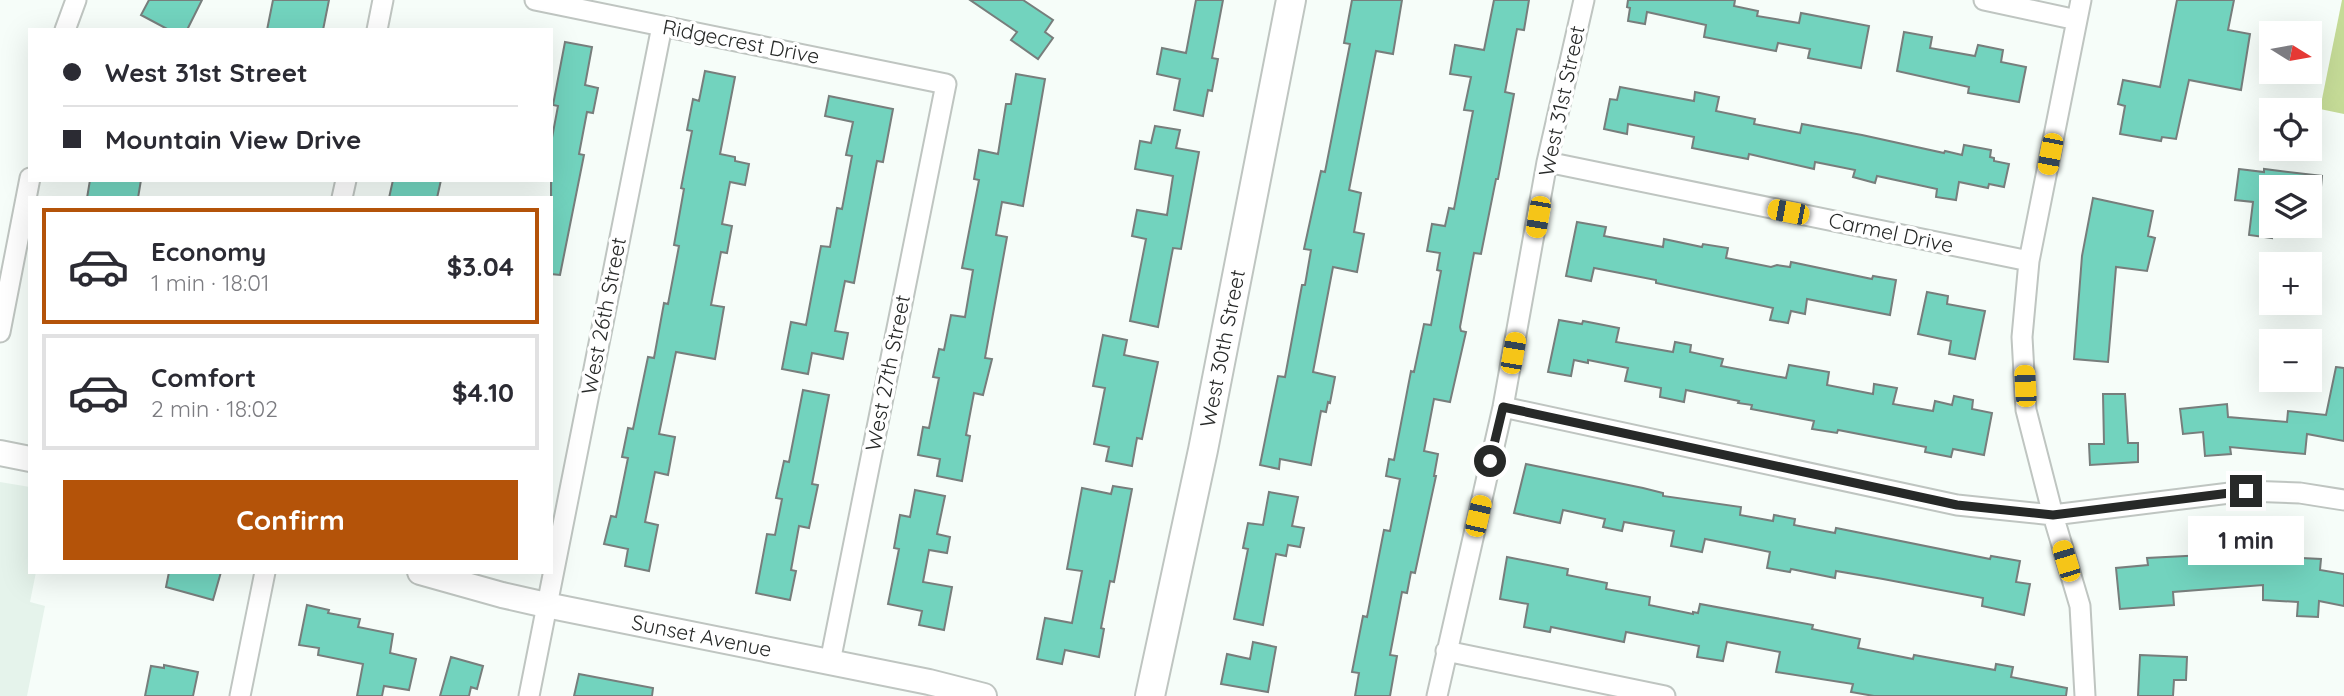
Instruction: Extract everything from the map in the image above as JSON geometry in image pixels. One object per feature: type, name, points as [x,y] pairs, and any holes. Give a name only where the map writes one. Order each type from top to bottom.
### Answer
[{"type":"main road","name":"West 30th Street","points":[[1150,696],[1203,450],[1291,0]]},
{"type":"street","points":[[66,28],[76,0]]},
{"type":"street","points":[[377,28],[383,0]]},
{"type":"street","name":"Ridgecrest Drive","points":[[535,0],[946,83]]},
{"type":"street","name":"West 31st Street","points":[[1437,696],[1503,407],[1548,162],[1584,0]]},
{"type":"street","points":[[1984,0],[2077,20]]},
{"type":"street","points":[[2081,0],[2029,261],[2022,337],[2026,410],[2080,606],[2085,696]]},
{"type":"street","name":"West 26th Street","points":[[553,570],[662,26]]},
{"type":"street","name":"West 27th Street","points":[[830,662],[946,83]]},
{"type":"street","name":"Carmel Drive","points":[[1548,162],[2029,261]]},
{"type":"street","points":[[0,332],[29,182]]},
{"type":"street","points":[[1503,407],[1957,505],[2053,515],[2246,491],[2300,492],[2344,500]]},
{"type":"street","points":[[0,453],[28,458]]},
{"type":"street","points":[[240,696],[265,574]]},
{"type":"street","name":"Sunset Avenue","points":[[427,574],[546,605],[961,689],[984,696]]},
{"type":"street","name":"West 26th Street","points":[[529,696],[552,574]]},
{"type":"street","points":[[1446,651],[1665,696]]},
{"type":"shaded area","points":[[0,482],[28,487],[28,574],[36,574],[30,602],[45,606],[27,696],[0,696]]},
{"type":"green space","points":[[2344,0],[2344,114],[2322,109]]},
{"type":"building","points":[[149,0],[202,0],[188,28],[165,28],[141,15]]},
{"type":"building","points":[[273,0],[329,0],[323,28],[267,28]]},
{"type":"building","points":[[970,0],[1023,0],[1053,20],[1045,32],[1053,38],[1038,59],[1011,40],[1017,32]]},
{"type":"building","points":[[1196,0],[1223,0],[1212,58],[1218,59],[1212,91],[1208,90],[1203,116],[1174,110],[1180,79],[1157,74],[1162,48],[1186,53]]},
{"type":"building","points":[[1352,0],[1402,0],[1393,54],[1376,51],[1349,190],[1361,193],[1354,232],[1364,234],[1357,272],[1333,267],[1313,372],[1335,377],[1330,403],[1328,402],[1326,412],[1321,411],[1311,465],[1280,459],[1279,469],[1260,465],[1278,376],[1285,377],[1302,285],[1305,285],[1311,250],[1304,249],[1321,171],[1325,172],[1350,44],[1344,43]]},
{"type":"building","points":[[1494,0],[1529,0],[1524,30],[1517,29],[1505,92],[1514,94],[1498,179],[1481,254],[1474,253],[1460,327],[1461,331],[1466,332],[1450,402],[1434,399],[1424,451],[1438,454],[1436,476],[1415,573],[1411,572],[1407,593],[1402,592],[1390,655],[1397,656],[1390,696],[1355,696],[1359,673],[1352,672],[1363,616],[1367,617],[1384,530],[1390,531],[1400,479],[1386,476],[1389,459],[1394,460],[1411,371],[1414,372],[1424,324],[1431,325],[1441,271],[1437,270],[1440,253],[1427,251],[1432,224],[1445,226],[1449,208],[1454,209],[1473,111],[1464,110],[1471,77],[1450,74],[1455,45],[1484,50]]},
{"type":"building","points":[[1628,0],[1735,0],[1734,6],[1758,11],[1757,16],[1799,23],[1801,13],[1869,26],[1861,68],[1808,58],[1810,49],[1778,43],[1776,51],[1704,37],[1706,25],[1647,12],[1645,24],[1628,21]]},
{"type":"building","points":[[2177,0],[2234,0],[2228,30],[2250,34],[2241,90],[2189,80],[2176,139],[2162,137],[2161,141],[2120,134],[2125,106],[2118,104],[2123,80],[2160,87]]},
{"type":"building","points":[[1904,32],[1932,37],[1930,48],[1975,56],[1978,45],[2003,50],[2001,62],[2026,67],[2019,102],[1968,93],[1969,87],[1897,71]]},
{"type":"building","points":[[565,42],[592,47],[585,85],[598,88],[593,113],[587,112],[579,154],[584,155],[560,275],[553,274],[551,182],[553,132],[558,106],[553,105]]},
{"type":"building","points":[[705,71],[735,77],[720,154],[749,164],[745,185],[730,182],[722,224],[732,226],[727,253],[721,252],[711,305],[724,307],[715,359],[676,352],[659,434],[675,437],[668,475],[655,472],[645,522],[658,525],[649,571],[625,566],[628,549],[604,544],[611,516],[616,517],[628,458],[622,457],[628,428],[633,429],[648,357],[654,358],[664,303],[668,304],[679,246],[674,245],[684,189],[681,188],[692,131],[687,130],[693,99],[699,101]]},
{"type":"building","points":[[1016,74],[1045,79],[1023,206],[1002,202],[996,235],[1007,237],[985,358],[992,359],[983,395],[974,393],[966,435],[970,436],[962,481],[937,476],[940,459],[918,455],[923,427],[929,428],[939,378],[933,377],[939,349],[944,350],[951,315],[965,317],[973,270],[962,268],[979,180],[974,179],[979,150],[998,154],[1006,104],[1011,104]]},
{"type":"building","points":[[1620,87],[1694,101],[1695,92],[1719,97],[1716,111],[1755,119],[1754,124],[1800,133],[1802,124],[1944,153],[1962,155],[1964,145],[1991,150],[1990,157],[1994,158],[1994,161],[2009,164],[2004,187],[1989,184],[1988,188],[1959,182],[1956,200],[1936,197],[1937,189],[1877,176],[1875,183],[1853,177],[1855,170],[1815,162],[1814,169],[1749,154],[1748,159],[1692,148],[1694,137],[1628,124],[1627,134],[1604,129],[1610,99],[1617,100]]},
{"type":"building","points":[[829,96],[893,109],[883,162],[877,161],[854,283],[845,281],[835,331],[848,333],[843,359],[812,353],[808,374],[782,369],[791,322],[806,325],[821,246],[830,247],[837,208],[842,209],[852,156],[846,155],[853,122],[825,116]]},
{"type":"building","points":[[1155,126],[1180,130],[1176,148],[1199,152],[1181,249],[1173,248],[1158,327],[1130,321],[1146,239],[1132,236],[1137,210],[1167,215],[1173,176],[1135,169],[1140,141],[1151,143]]},
{"type":"building","points":[[2239,169],[2314,175],[2259,175],[2259,236],[2249,235],[2253,202],[2235,200]]},
{"type":"building","points":[[90,182],[141,182],[138,196],[87,196]]},
{"type":"building","points":[[393,182],[441,182],[437,196],[389,196]]},
{"type":"building","points":[[2093,198],[2153,211],[2148,236],[2155,238],[2147,271],[2116,267],[2108,362],[2074,359],[2082,256]]},
{"type":"building","points":[[1577,222],[1606,227],[1604,236],[1663,247],[1664,239],[1702,247],[1703,244],[1728,248],[1726,258],[1771,267],[1790,267],[1791,262],[1872,279],[1873,276],[1896,280],[1890,315],[1807,299],[1805,314],[1791,311],[1788,323],[1770,320],[1773,308],[1656,283],[1656,280],[1594,268],[1591,281],[1566,276]]},
{"type":"building","points":[[1927,292],[1948,296],[1947,304],[1985,311],[1975,359],[1949,354],[1951,341],[1918,334]]},
{"type":"building","points":[[1559,320],[1582,324],[1583,321],[1619,328],[1616,342],[1673,352],[1675,342],[1691,345],[1690,352],[1723,359],[1721,366],[1786,378],[1789,365],[1829,372],[1827,385],[1873,394],[1874,384],[1897,388],[1893,404],[1933,411],[1935,401],[1952,405],[1954,396],[1973,400],[1972,409],[1992,413],[1984,455],[1953,449],[1951,457],[1925,452],[1926,447],[1838,430],[1837,433],[1812,429],[1814,421],[1751,409],[1752,405],[1738,403],[1739,401],[1686,390],[1684,402],[1660,397],[1661,388],[1625,381],[1628,368],[1588,360],[1588,363],[1574,360],[1571,376],[1548,372]]},
{"type":"building","points":[[1103,335],[1127,340],[1124,355],[1158,362],[1142,439],[1137,438],[1132,466],[1106,461],[1109,447],[1094,444],[1105,388],[1093,386]]},
{"type":"building","points":[[2336,367],[2344,368],[2344,441],[2307,434],[2305,454],[2230,447],[2231,454],[2205,456],[2203,432],[2183,434],[2180,409],[2227,404],[2228,417],[2287,422],[2288,411],[2326,415]]},
{"type":"building","points":[[803,390],[829,395],[812,484],[818,485],[809,528],[799,526],[791,570],[796,571],[790,600],[756,593],[767,534],[775,535],[782,499],[776,498],[784,461],[789,462]]},
{"type":"building","points":[[2103,394],[2125,394],[2128,443],[2138,443],[2138,462],[2090,465],[2089,444],[2104,444]]},
{"type":"building","points":[[1526,464],[1643,488],[1663,493],[1663,496],[1741,507],[1740,515],[1773,521],[1774,515],[1795,519],[1794,525],[1835,533],[1836,528],[1990,559],[1991,556],[2020,561],[2016,582],[2030,584],[2024,615],[1982,606],[1983,598],[1883,579],[1836,571],[1835,578],[1791,569],[1790,572],[1767,568],[1770,552],[1746,547],[1705,539],[1702,552],[1671,546],[1674,531],[1624,522],[1622,531],[1603,527],[1605,519],[1563,510],[1560,523],[1514,513]]},
{"type":"building","points":[[1113,486],[1132,489],[1114,582],[1110,581],[1101,628],[1104,629],[1099,657],[1065,650],[1062,664],[1037,659],[1045,618],[1072,623],[1082,571],[1067,569],[1082,488],[1111,494]]},
{"type":"building","points":[[915,490],[945,496],[937,534],[950,537],[947,553],[929,550],[923,582],[952,587],[944,630],[919,625],[922,611],[888,604],[899,549],[894,548],[900,515],[910,517]]},
{"type":"building","points":[[1269,492],[1298,497],[1292,526],[1304,528],[1300,547],[1288,545],[1286,556],[1276,554],[1263,625],[1234,619],[1248,549],[1243,548],[1248,523],[1263,525]]},
{"type":"building","points":[[2244,553],[2321,559],[2320,570],[2344,574],[2344,606],[2319,601],[2318,617],[2297,616],[2298,602],[2263,600],[2263,585],[2173,592],[2174,605],[2120,609],[2116,568],[2148,565],[2147,558]]},
{"type":"building","points":[[1507,557],[1568,569],[1567,575],[1607,583],[1606,589],[1650,597],[1649,605],[1693,614],[1698,613],[1700,604],[1813,625],[1812,629],[1860,639],[1858,648],[1913,659],[1914,655],[1995,670],[1996,664],[2013,667],[2011,677],[2067,688],[2066,696],[1874,696],[1851,692],[1853,684],[1776,672],[1780,652],[1727,642],[1723,661],[1697,657],[1699,646],[1626,632],[1624,642],[1551,627],[1550,632],[1524,627],[1528,604],[1500,599]]},
{"type":"building","points":[[169,574],[220,574],[213,600],[166,587]]},
{"type":"building","points":[[307,605],[329,610],[328,613],[360,619],[358,627],[393,634],[390,653],[416,659],[409,690],[384,686],[382,696],[357,696],[363,664],[318,655],[319,648],[299,645]]},
{"type":"building","points":[[1253,642],[1276,647],[1268,692],[1221,684],[1227,654],[1250,659]]},
{"type":"building","points":[[2140,655],[2187,657],[2186,680],[2174,680],[2173,696],[2138,696]]},
{"type":"building","points":[[451,657],[483,666],[477,689],[471,687],[469,696],[440,696]]},
{"type":"building","points":[[164,665],[198,672],[193,696],[145,696],[151,666],[164,668]]},
{"type":"building","points":[[579,674],[653,688],[652,696],[574,696]]},
{"type":"route","points":[[1490,461],[1503,407],[1957,505],[2053,515],[2246,491]]}]
